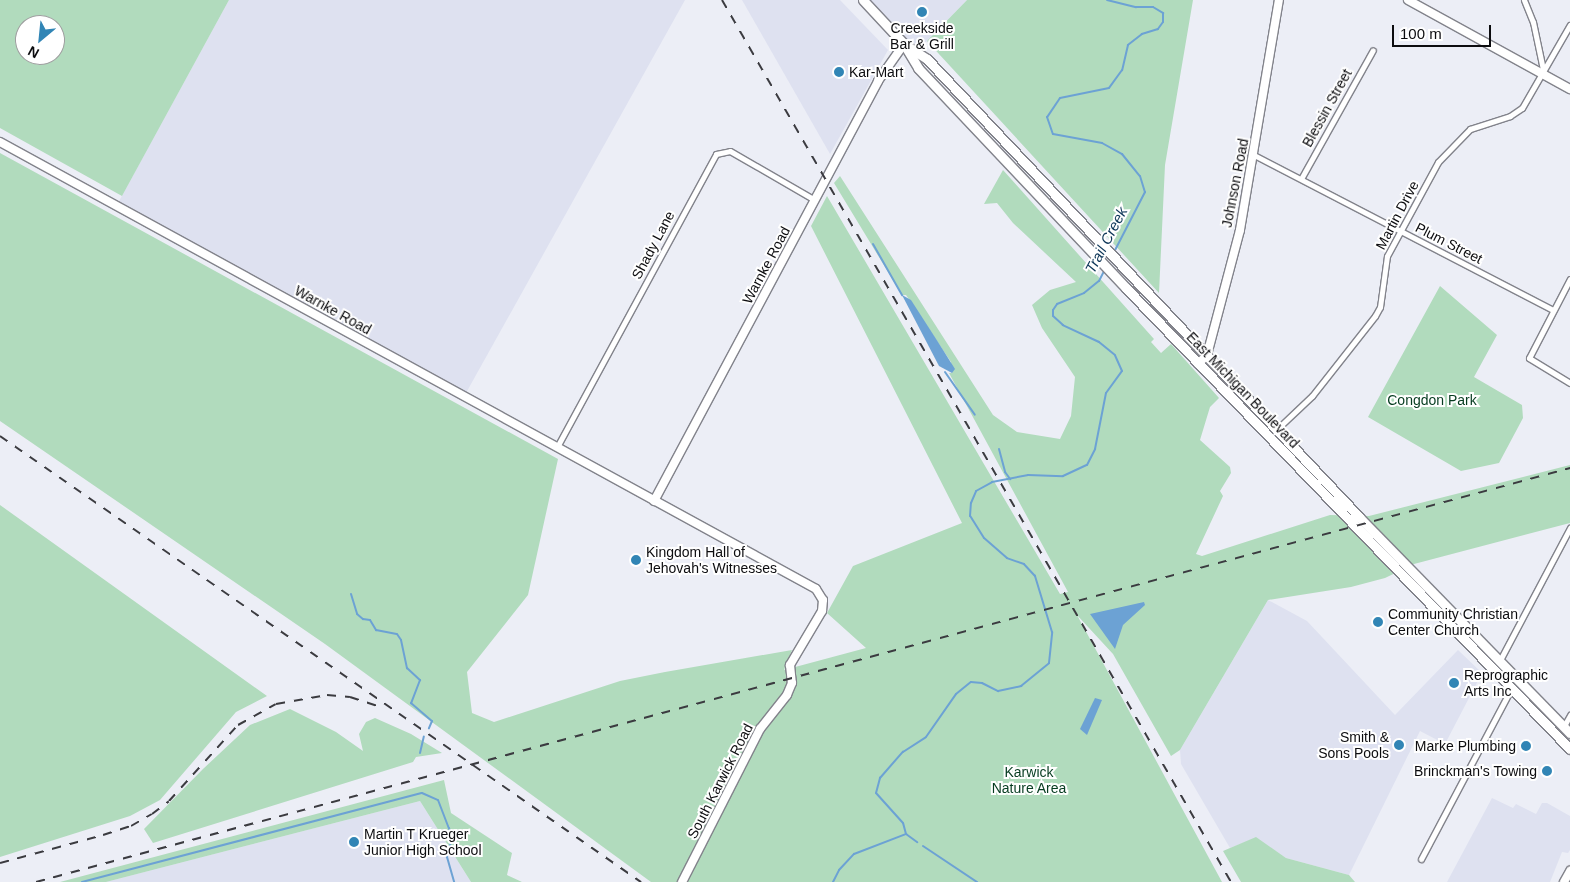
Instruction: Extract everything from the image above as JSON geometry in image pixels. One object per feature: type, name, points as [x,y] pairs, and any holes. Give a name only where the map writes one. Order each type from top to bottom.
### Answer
[{"type":"main road","name":"East Michigan Boulevard","points":[[863,0],[904,44],[927,60],[1277,430],[1567,729]]},
{"type":"main road","name":"East Michigan Boulevard","points":[[904,44],[918,68],[1126,288],[1491,669],[1570,748]]},
{"type":"street","name":"Johnson Road","points":[[1198,364],[1207,355],[1224,296],[1254,154],[1279,0]]},
{"type":"street","points":[[1408,0],[1570,89]]},
{"type":"street","points":[[1524,0],[1533,22],[1544,74]]},
{"type":"street","name":"Martin Drive","points":[[1268,437],[1312,396],[1375,316],[1380,307],[1387,256],[1438,162],[1454,142],[1470,129],[1510,116],[1522,108],[1544,74],[1570,24]]},
{"type":"street","name":"Warnke Road","points":[[654,500],[878,81],[904,44]]},
{"type":"street","name":"Blessin Street","points":[[1302,177],[1373,50]]},
{"type":"street","name":"Warnke Road","points":[[0,142],[816,589]]},
{"type":"street","name":"Shady Lane","points":[[557,447],[716,154],[730,151],[815,200]]},
{"type":"street","name":"Plum Street","points":[[1254,154],[1302,177],[1553,310]]},
{"type":"street","points":[[1570,279],[1529,358],[1570,383]]},
{"type":"street","points":[[1491,669],[1500,660],[1570,528]]},
{"type":"street","name":"South Karwick Road","points":[[682,882],[760,729],[788,695],[792,683],[790,664],[822,611],[823,600],[816,589]]},
{"type":"street","points":[[1421,859],[1510,688],[1520,680]]},
{"type":"street","points":[[1567,729],[1570,715]]},
{"type":"street","points":[[1564,882],[1570,871]]},
{"type":"shaded area","points":[[229,0],[685,0],[466,393],[118,203]]},
{"type":"shaded area","points":[[742,0],[840,0],[888,50],[830,154]]},
{"type":"shaded area","points":[[866,0],[967,0],[919,49],[906,42]]},
{"type":"shaded area","points":[[1268,600],[1307,621],[1395,715],[1458,650],[1482,673],[1445,744],[1420,731],[1349,875],[1286,858],[1256,838],[1230,848],[1181,764],[1180,750]]},
{"type":"shaded area","name":"Brinckman's Towing","points":[[1492,798],[1513,808],[1516,804],[1536,814],[1542,803],[1547,803],[1570,816],[1570,850],[1568,853],[1562,852],[1550,882],[1447,882]]},
{"type":"shaded area","name":"Martin T Krueger Junior High School","points":[[420,801],[471,882],[106,882]]},
{"type":"green space","points":[[0,0],[229,0],[122,196],[0,128]]},
{"type":"green space","points":[[967,0],[1193,0],[1165,165],[1159,293],[927,41]]},
{"type":"green space","name":"Karwick Nature Area","points":[[0,153],[558,459],[528,595],[467,672],[472,713],[494,722],[620,681],[665,672],[792,650],[784,670],[866,648],[827,613],[853,566],[962,523],[811,226],[827,196],[1060,594],[1068,592],[949,373],[952,373],[951,362],[906,295],[902,295],[834,183],[840,176],[993,415],[1017,432],[1060,439],[1071,416],[1075,377],[1042,328],[1032,305],[1050,290],[1076,282],[1013,223],[997,203],[984,204],[1003,170],[1154,339],[1151,342],[1161,353],[1171,344],[1219,398],[1210,407],[1200,440],[1230,467],[1231,473],[1220,491],[1223,496],[1196,554],[1202,556],[1330,515],[1369,516],[1570,465],[1570,523],[1414,564],[1385,578],[1351,587],[1268,600],[1180,750],[1171,756],[1113,654],[1077,615],[1222,882],[651,882],[325,644],[0,421]]},
{"type":"green space","name":"Congdon Park","points":[[1440,286],[1497,335],[1474,377],[1522,405],[1523,418],[1499,463],[1461,471],[1368,417]]},
{"type":"green space","points":[[0,505],[267,696],[236,712],[160,800],[130,816],[0,857]]},
{"type":"green space","points":[[290,709],[336,732],[363,751],[359,734],[366,722],[375,718],[411,734],[442,753],[416,757],[413,762],[153,843],[144,829],[203,769],[250,725]]},
{"type":"green space","points":[[444,780],[451,813],[512,853],[507,875],[522,882],[471,882],[420,801],[106,882],[60,882]]},
{"type":"green space","points":[[1256,837],[1286,858],[1349,875],[1355,882],[1241,882],[1223,851]]},
{"type":"water","points":[[902,295],[911,300],[938,342],[955,369],[952,373],[939,366]]},
{"type":"water","points":[[1144,602],[1145,605],[1123,625],[1115,649],[1090,614]]},
{"type":"water","points":[[1095,698],[1102,700],[1087,735],[1080,729]]},
{"type":"waterway","name":"Trail Creek","points":[[1107,0],[1136,7],[1153,7],[1163,13],[1163,22],[1158,29],[1142,34],[1128,45],[1122,70],[1109,88],[1060,98],[1047,117],[1053,134],[1102,143],[1122,154],[1140,176],[1145,192],[1114,252]]},
{"type":"waterway","points":[[873,244],[902,295]]},
{"type":"waterway","name":"Trail Creek","points":[[833,882],[839,870],[854,854],[906,834],[903,823],[876,793],[880,778],[903,752],[926,737],[956,694],[971,682],[982,683],[998,691],[1021,686],[1049,663],[1052,632],[1035,576],[1024,564],[1007,558],[984,538],[970,516],[971,503],[976,491],[992,482],[1028,475],[1063,476],[1087,465],[1095,449],[1106,393],[1122,371],[1115,355],[1099,342],[1063,325],[1053,316],[1053,310],[1057,304],[1084,293],[1099,281],[1105,269]]},
{"type":"waterway","points":[[945,372],[975,415]]},
{"type":"waterway","points":[[999,449],[1005,472],[1010,479]]},
{"type":"waterway","points":[[351,594],[357,614],[363,619],[370,620],[376,630],[397,634],[401,640],[407,668],[420,680],[411,703],[432,721],[429,728]]},
{"type":"waterway","points":[[420,753],[424,736]]},
{"type":"waterway","points":[[82,882],[422,793],[438,800],[449,828],[452,838],[447,857],[454,882]]},
{"type":"waterway","points":[[906,834],[917,842]]},
{"type":"waterway","points":[[923,846],[977,882]]},
{"type":"railway","points":[[722,0],[1231,882]]},
{"type":"railway","points":[[0,436],[641,882]]},
{"type":"railway","points":[[36,882],[1570,468]]},
{"type":"railway","points":[[0,863],[131,826],[152,814],[169,801],[238,725],[276,704],[327,695],[350,697],[381,707]]},
{"type":"place","name":"Creekside Bar & Grill","points":[[922,12]]},
{"type":"place","name":"Kar-Mart","points":[[839,72]]},
{"type":"place","name":"Kingdom Hall of Jehovah's Witnesses","points":[[636,560]]},
{"type":"place","name":"Community Christian Center Church","points":[[1378,622]]},
{"type":"place","name":"Reprographic Arts Inc","points":[[1454,683]]},
{"type":"place","name":"Smith & Sons Pools","points":[[1399,745]]},
{"type":"place","name":"Marke Plumbing","points":[[1526,746]]},
{"type":"place","name":"Brinckman's Towing","points":[[1547,771]]},
{"type":"place","name":"Martin T Krueger Junior High School","points":[[354,842]]}]
